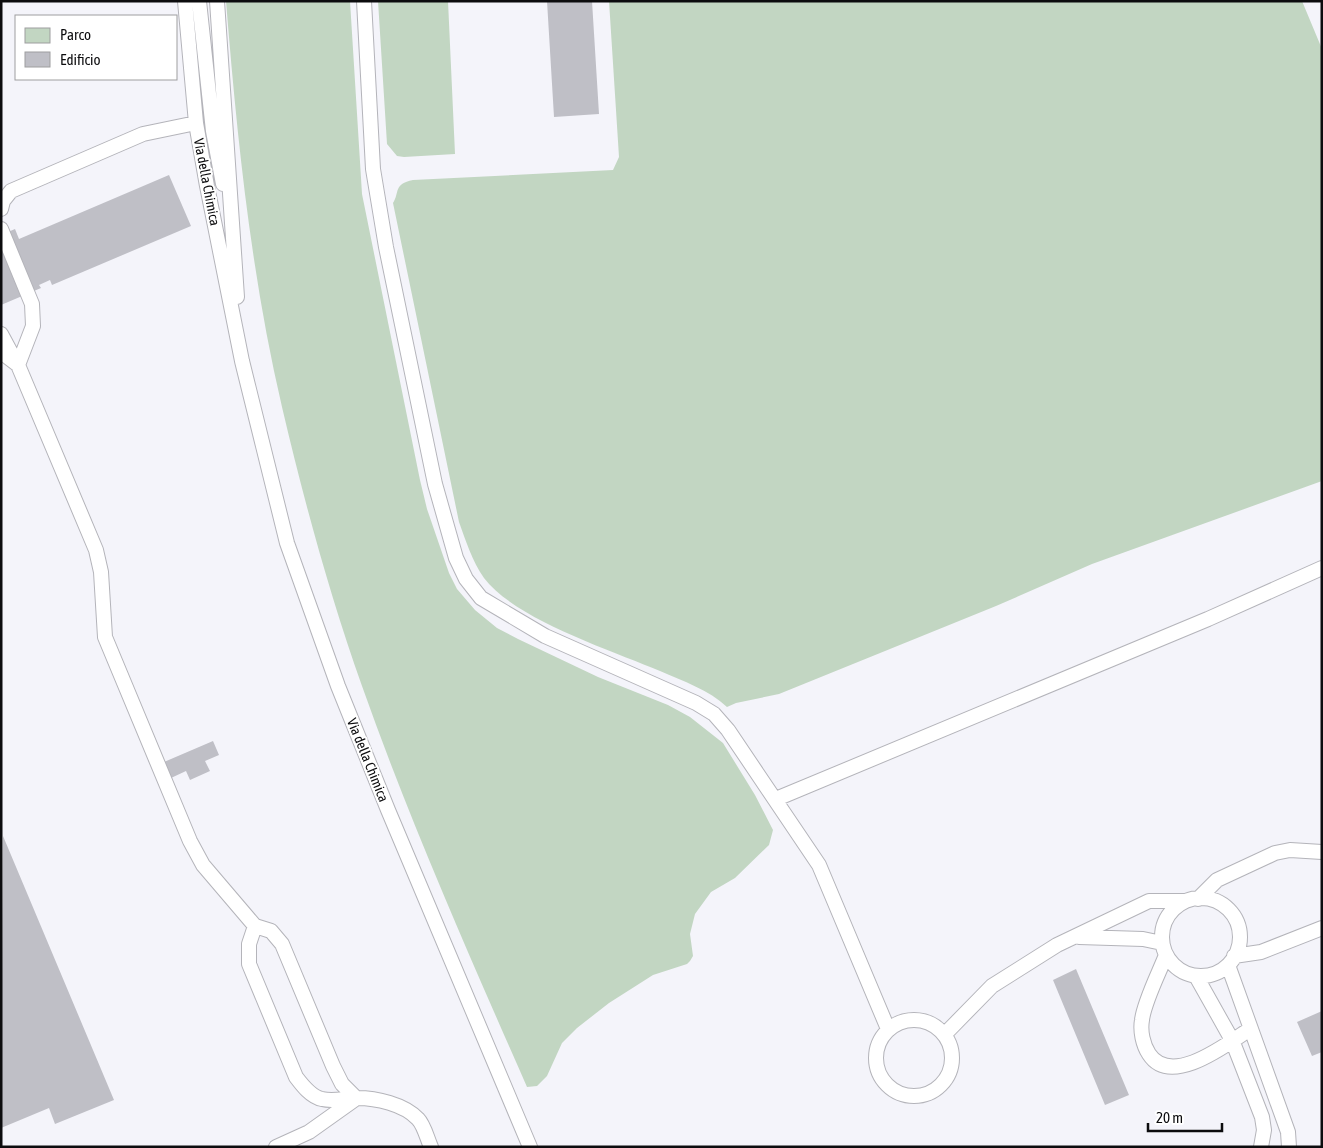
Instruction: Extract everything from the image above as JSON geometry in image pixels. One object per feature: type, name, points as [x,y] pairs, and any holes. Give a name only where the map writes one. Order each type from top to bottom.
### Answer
[{"type":"lane","name":"Via della Chimica","points":[[185,1],[196,123],[242,360],[287,543],[338,686],[388,810],[530,1147]]},
{"type":"lane","points":[[199,1],[213,131],[232,234]]},
{"type":"lane","name":"Via della Chimica","points":[[218,1],[232,234],[242,360]]},
{"type":"lane","points":[[364,1],[373,169],[384,237],[435,484],[456,558],[466,579],[481,598],[546,636],[696,703],[714,714],[728,730],[776,799],[819,865],[888,1029]]},
{"type":"lane","points":[[1,209],[3,201],[11,190],[143,134],[196,123]]},
{"type":"lane","points":[[1,229],[32,304],[33,326],[18,365]]},
{"type":"lane","points":[[1,334],[18,365],[96,550],[101,572],[105,636],[179,817],[203,865],[255,926],[271,931],[282,944],[333,1066],[342,1084],[356,1098]]},
{"type":"lane","points":[[1,352],[18,365]]},
{"type":"lane","points":[[776,799],[1208,619],[1322,568]]},
{"type":"lane","points":[[1250,1029],[1184,1066],[1170,1067],[1154,1060],[1143,1043],[1142,1020],[1164,949],[1162,930],[1167,918],[1175,908],[1191,900],[1217,880],[1275,853],[1290,850],[1322,852]]},
{"type":"lane","points":[[944,1034],[992,986],[1058,945],[1149,901],[1191,900],[1216,902],[1231,913],[1239,934],[1231,960],[1250,1029],[1288,1132],[1288,1147]]},
{"type":"lane","points":[[255,926],[249,944],[249,964],[296,1077],[306,1089],[320,1099],[337,1101],[356,1098],[391,1103],[406,1109],[419,1120],[431,1147]]},
{"type":"lane","points":[[1076,937],[1143,939],[1164,949],[1173,965],[1184,972],[1196,976],[1208,975],[1231,960],[1261,952],[1322,928]]},
{"type":"lane","points":[[1196,976],[1232,1040],[1262,1117],[1264,1130],[1261,1147]]},
{"type":"lane","points":[[918,1020],[936,1025],[944,1034],[952,1055],[952,1066],[948,1076],[932,1092],[922,1096],[909,1096],[897,1093],[879,1075],[876,1051],[880,1039],[888,1029],[899,1022],[918,1020]]},
{"type":"lane","points":[[276,1147],[309,1132],[356,1098]]},
{"type":"green space","points":[[226,1],[350,1],[362,194],[420,480],[427,509],[449,573],[457,589],[475,610],[497,628],[598,677],[668,705],[690,717],[723,743],[755,795],[773,830],[769,845],[735,878],[711,892],[695,914],[690,934],[693,956],[690,961],[687,964],[653,975],[609,1003],[577,1028],[562,1043],[547,1076],[537,1086],[527,1087],[420,838],[362,686],[318,548],[282,407],[262,307],[240,155]]},
{"type":"green space","points":[[378,1],[448,1],[455,154],[397,156],[387,144]]},
{"type":"green space","points":[[609,1],[1302,1],[1322,49],[1322,481],[1092,564],[996,606],[779,694],[736,703],[727,707],[695,686],[566,632],[518,607],[499,593],[484,578],[473,558],[459,522],[393,203],[400,186],[413,180],[613,170],[619,157]]},
{"type":"building","points":[[547,1],[592,1],[599,114],[554,117]]},
{"type":"building","points":[[169,175],[191,226],[52,285],[50,280],[39,285],[41,288],[1,305],[1,235],[15,229],[19,239]]},
{"type":"building","points":[[213,741],[219,755],[205,761],[210,771],[190,780],[186,771],[171,778],[164,762]]},
{"type":"building","points":[[3,836],[114,1100],[55,1124],[49,1108],[1,1128]]},
{"type":"building","points":[[1076,969],[1129,1095],[1105,1105],[1053,980]]},
{"type":"building","points":[[1322,1011],[1322,1052],[1312,1056],[1297,1022]]}]
